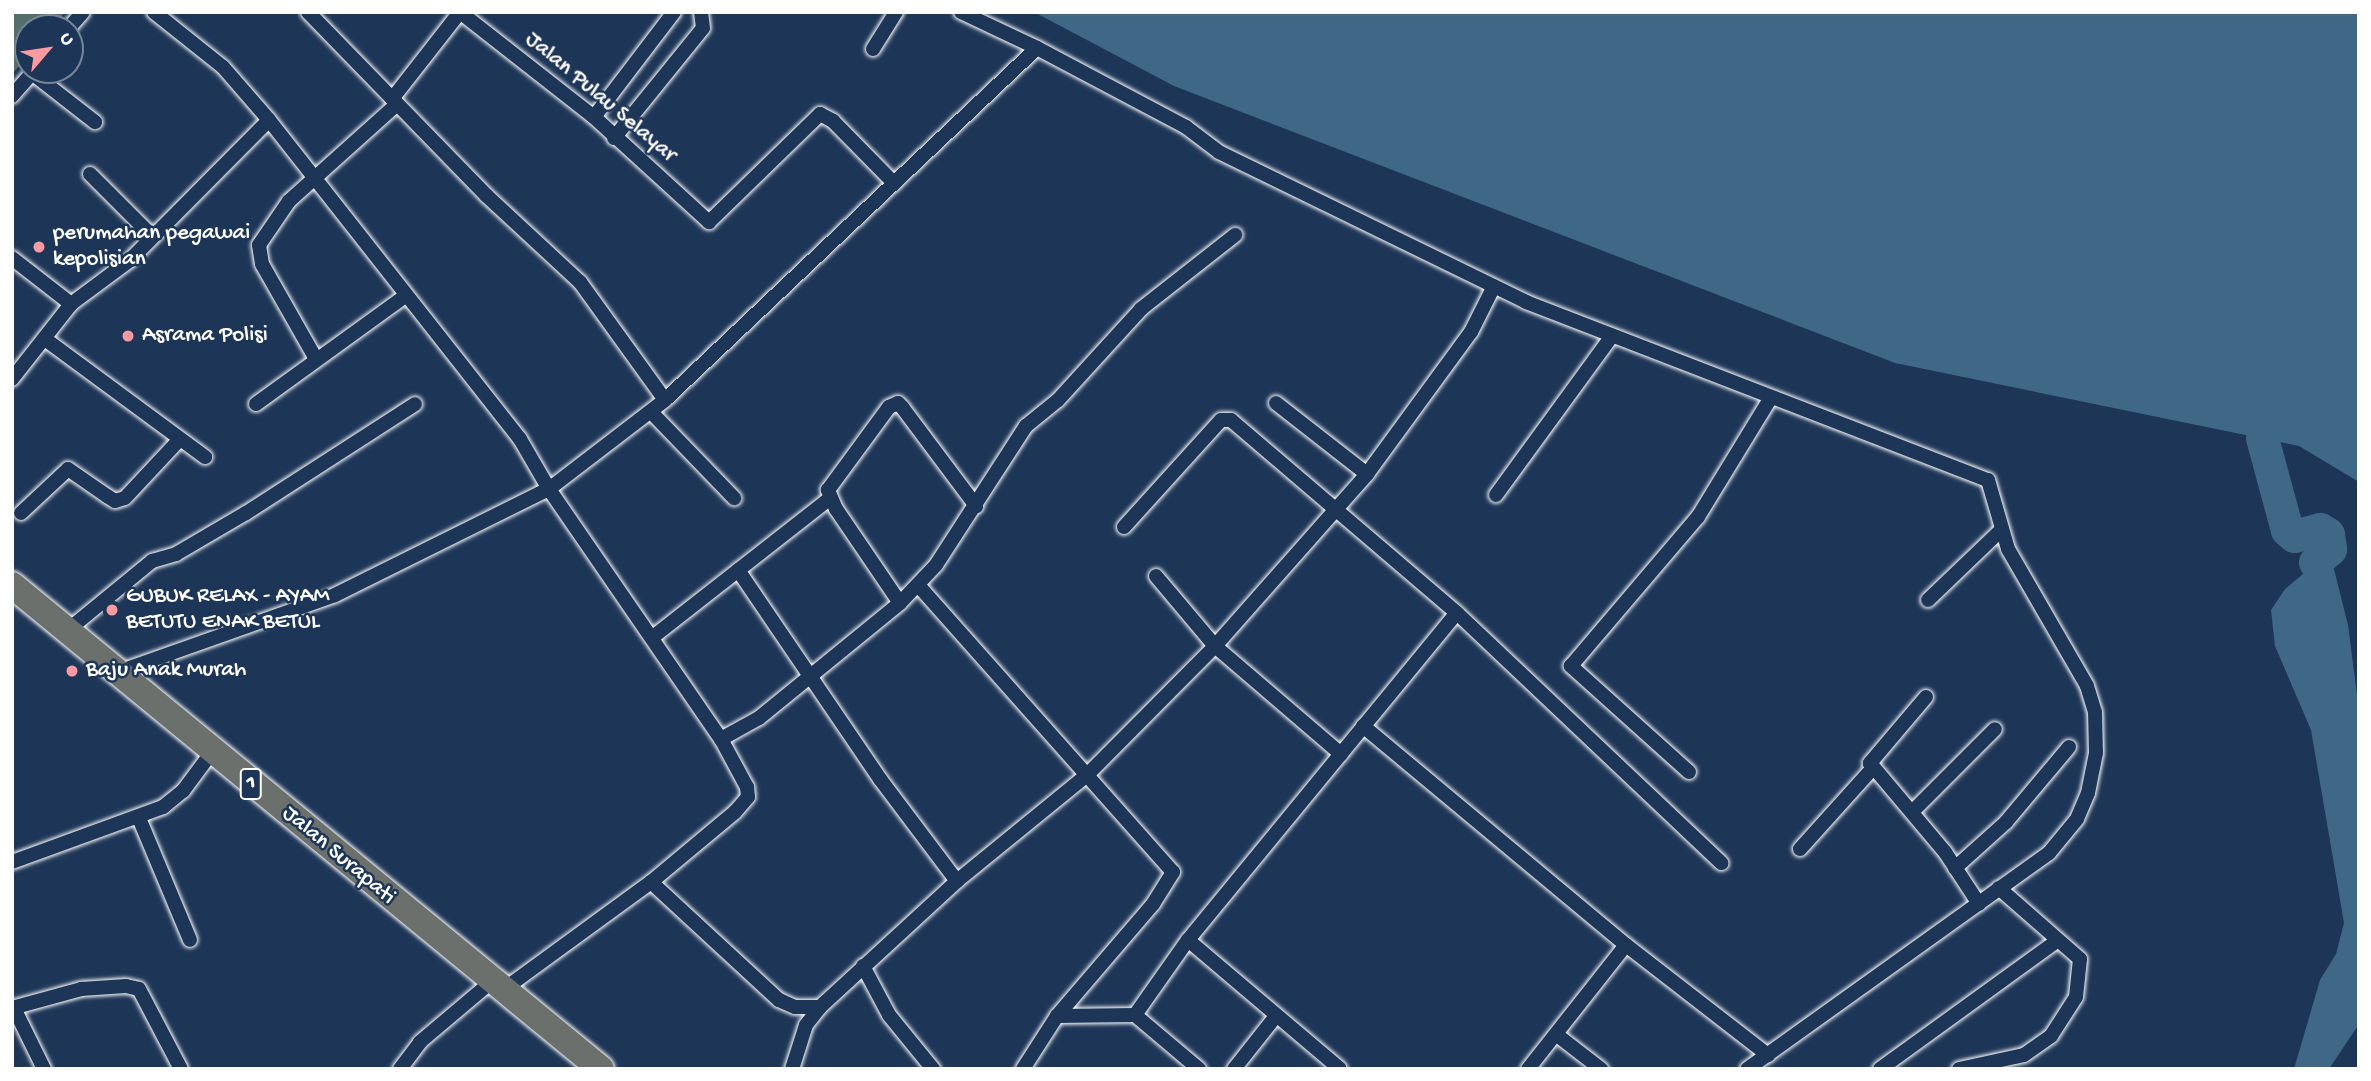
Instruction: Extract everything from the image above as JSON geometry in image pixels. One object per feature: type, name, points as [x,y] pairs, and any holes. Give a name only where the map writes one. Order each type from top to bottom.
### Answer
[{"type":"highway","name":"Jalan Surapati","points":[[12,585],[601,1069]]},
{"type":"street","points":[[154,12],[223,67],[269,120],[520,439],[549,489],[722,739],[747,787],[748,797],[651,882],[497,986],[420,1042],[400,1069]]},
{"type":"street","points":[[308,12],[394,101],[580,282],[665,400]]},
{"type":"street","points":[[316,359],[257,251],[275,217],[394,101],[460,12]]},
{"type":"street","name":"Jalan Pulau Selayar","points":[[460,12],[594,117],[709,222],[820,114],[834,121],[893,182]]},
{"type":"street","points":[[594,117],[674,12]]},
{"type":"street","points":[[614,138],[703,28],[701,12]]},
{"type":"street","points":[[873,49],[896,12]]},
{"type":"street","points":[[961,12],[1037,48],[1186,127],[1219,152],[1494,286],[1770,399],[1977,472],[1993,491],[2000,531],[2087,686],[2095,712],[2096,753],[2077,819],[2049,853],[1888,971],[1747,1069]]},
{"type":"street","points":[[118,672],[335,595],[549,489],[665,400],[1037,48]]},
{"type":"street","points":[[50,84],[95,122]]},
{"type":"street","points":[[12,379],[71,304],[130,260],[269,120]]},
{"type":"street","points":[[90,174],[152,236]]},
{"type":"street","points":[[722,739],[760,718],[900,603],[918,585],[976,506],[1026,426],[1058,400],[1141,309],[1235,235]]},
{"type":"street","points":[[12,258],[71,304]]},
{"type":"street","points":[[792,1069],[806,1025],[820,1007],[957,881],[1088,774],[1215,646],[1367,474],[1457,352],[1494,286]]},
{"type":"street","points":[[256,404],[405,296]]},
{"type":"street","points":[[1496,495],[1612,336]]},
{"type":"street","points":[[45,339],[205,457]]},
{"type":"street","points":[[1689,772],[1571,666],[1698,517],[1770,399]]},
{"type":"street","points":[[1276,402],[1367,474]]},
{"type":"street","points":[[900,603],[829,499],[828,486],[888,407],[898,403],[976,506]]},
{"type":"street","points":[[68,630],[152,561],[176,554],[246,513],[415,404]]},
{"type":"street","points":[[651,412],[734,498]]},
{"type":"street","points":[[1124,527],[1226,418],[1457,613],[1721,863]]},
{"type":"street","points":[[21,513],[68,469],[115,501],[125,498],[179,440]]},
{"type":"street","points":[[653,637],[829,499]]},
{"type":"street","points":[[1928,600],[2000,531]]},
{"type":"street","points":[[738,570],[810,678],[957,881]]},
{"type":"street","points":[[1156,576],[1215,646],[1341,754]]},
{"type":"street","points":[[918,585],[1088,774],[1173,874],[1057,1016],[1023,1069]]},
{"type":"street","points":[[1135,1015],[1188,940],[1457,613]]},
{"type":"street","points":[[1926,697],[1870,759],[1872,769],[1912,812],[1979,904]]},
{"type":"street","points":[[1363,726],[1626,945],[1768,1055]]},
{"type":"street","points":[[1912,812],[1996,730]]},
{"type":"street","points":[[1955,868],[2006,822],[2069,747]]},
{"type":"street","points":[[12,862],[139,818],[174,800],[212,752]]},
{"type":"street","points":[[1800,849],[1872,769]]},
{"type":"street","points":[[139,818],[190,940]]},
{"type":"street","points":[[651,882],[779,1000],[795,1007],[820,1007]]},
{"type":"street","points":[[1959,1069],[2024,1055],[2051,1036],[2076,997],[2080,959],[1999,888]]},
{"type":"street","points":[[1188,940],[1340,1069]]},
{"type":"street","points":[[1880,1069],[2057,941]]},
{"type":"street","points":[[1528,1069],[1558,1035],[1626,945]]},
{"type":"street","points":[[863,966],[889,1016],[933,1069]]},
{"type":"street","points":[[44,1069],[13,1008],[81,989],[126,986],[139,989],[181,1069]]},
{"type":"street","points":[[1057,1016],[1135,1015],[1199,1069]]},
{"type":"street","points":[[1234,1069],[1276,1016]]},
{"type":"street","points":[[1558,1035],[1601,1069]]},
{"type":"green space","points":[[12,12],[65,12],[14,14],[12,74]]},
{"type":"water","points":[[1034,12],[2359,12],[2359,482],[2299,446],[1895,363],[1174,86]]},
{"type":"water","points":[[2322,558],[2333,565],[2348,625],[2359,710],[2359,1024],[2329,1069],[2294,1069],[2320,980],[2336,954],[2344,923],[2311,730],[2275,646],[2271,610],[2285,589]]},
{"type":"waterway","points":[[2262,438],[2287,530],[2294,536],[2320,529],[2328,534],[2330,549],[2315,562]]},
{"type":"place","name":"perumahan pegawai kepolisian","points":[[39,247]]},
{"type":"place","name":"Asrama Polisi","points":[[128,336]]},
{"type":"place","name":"GUBUK RELAX - AYAM BETUTU ENAK BETUL","points":[[112,610]]},
{"type":"place","name":"Baju Anak Murah","points":[[72,671]]}]
